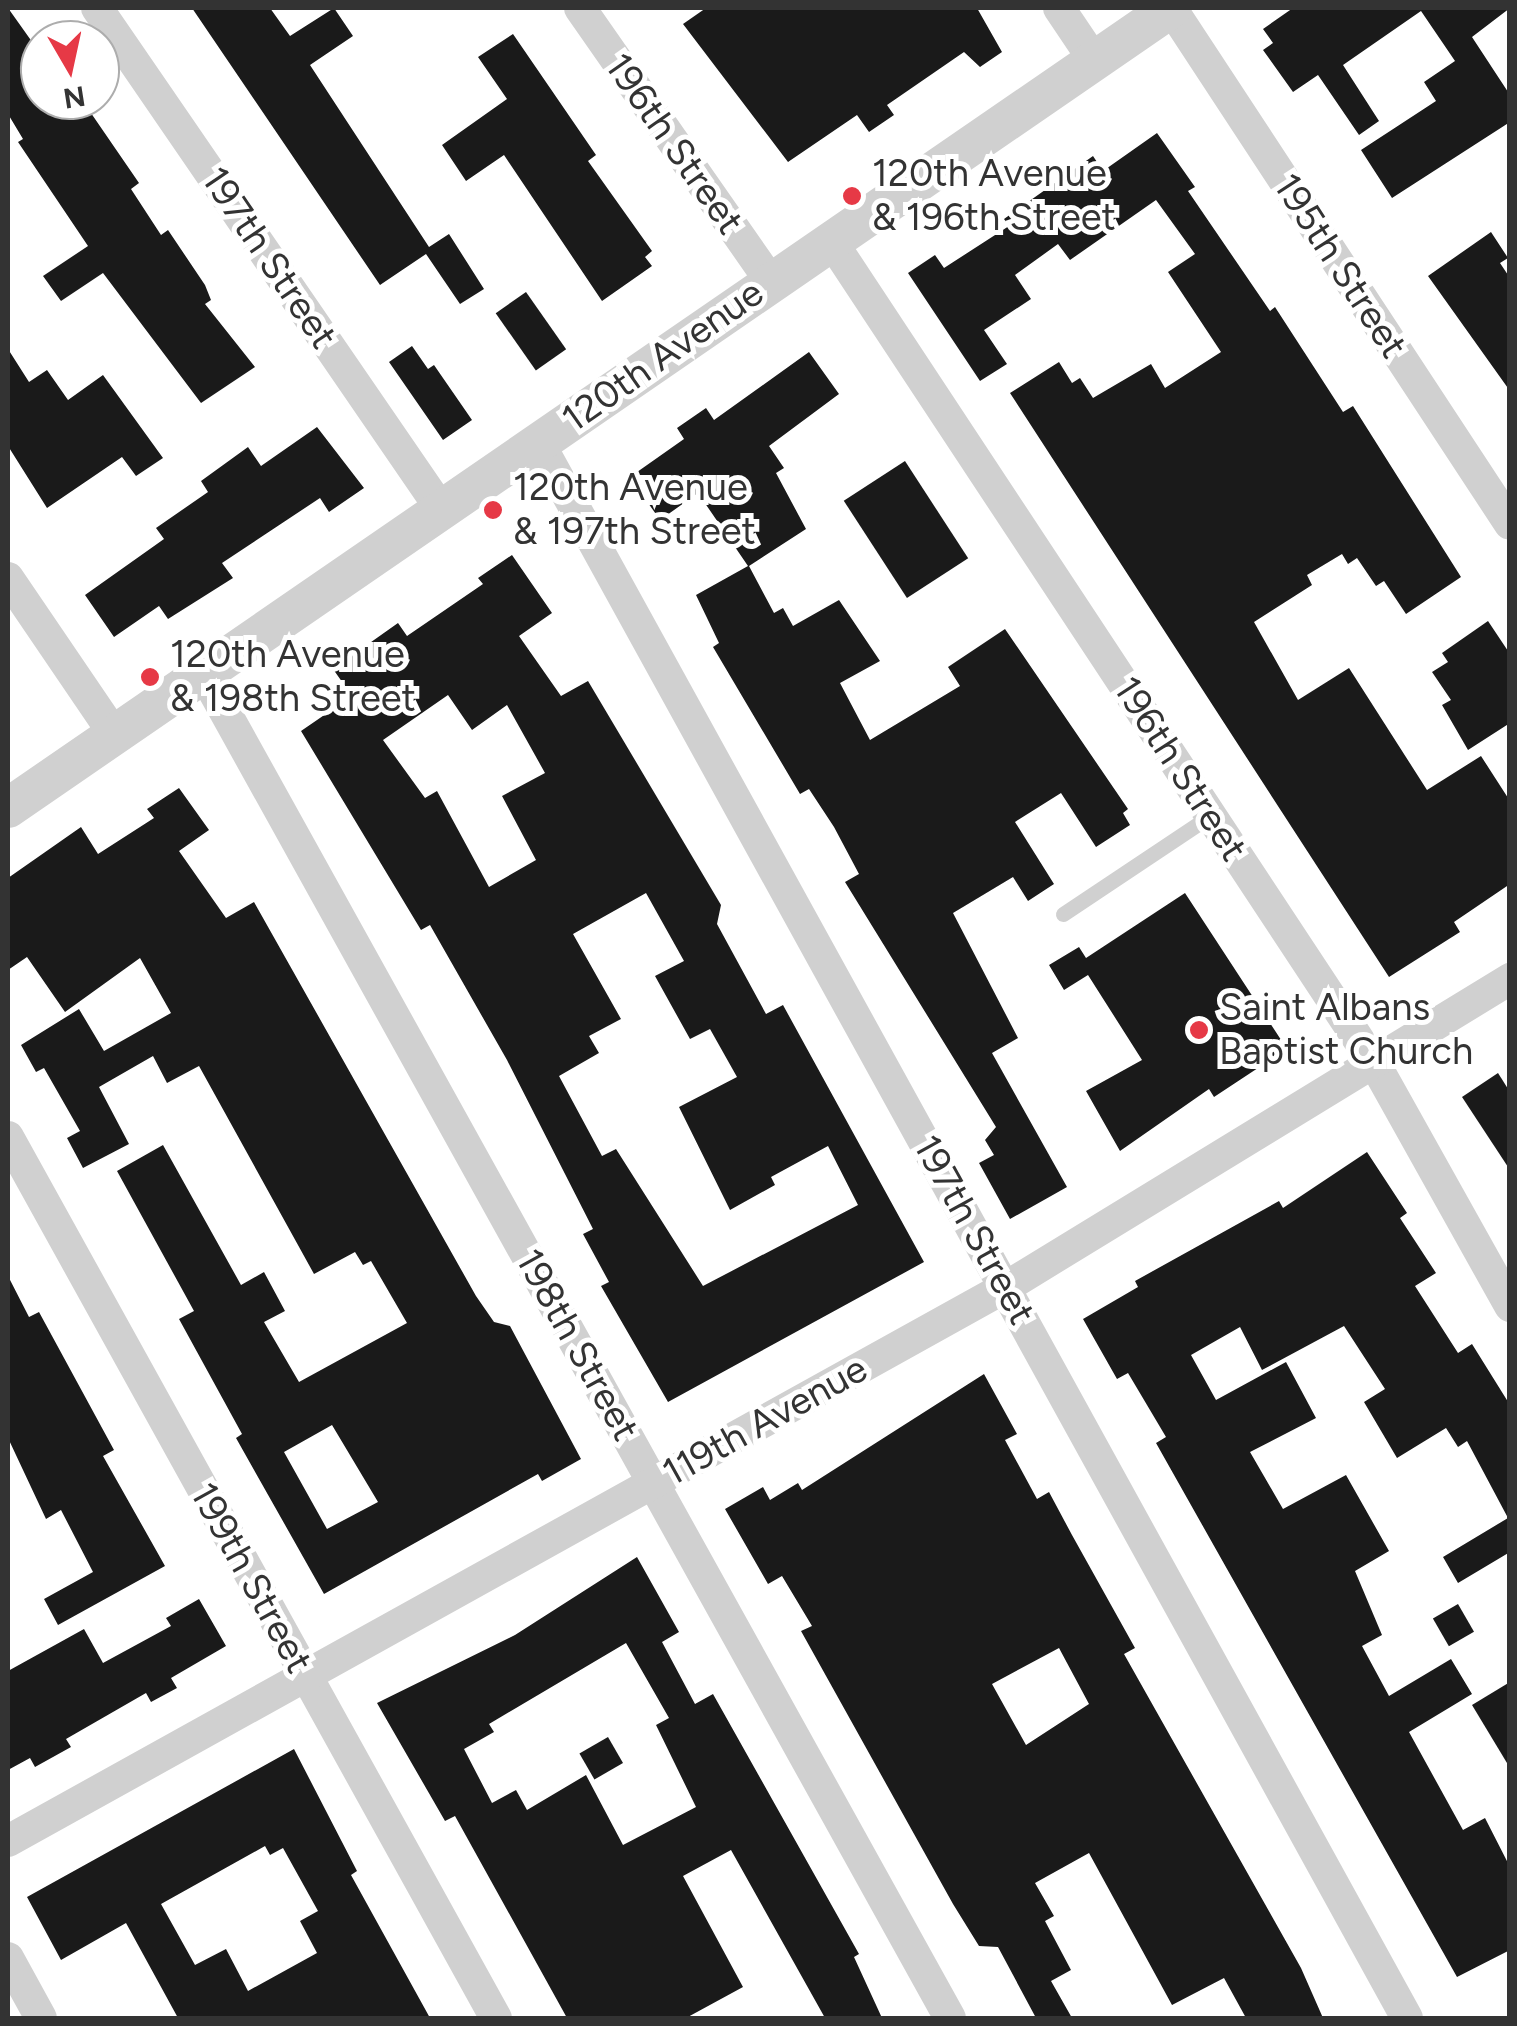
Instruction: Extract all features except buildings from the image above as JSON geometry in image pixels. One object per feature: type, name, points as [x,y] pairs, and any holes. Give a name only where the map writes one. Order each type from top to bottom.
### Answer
[{"type":"street","name":"197th Street","points":[[97,8],[440,508]]},
{"type":"street","name":"196th Street","points":[[580,8],[770,280]]},
{"type":"street","points":[[1058,8],[1094,60]]},
{"type":"street","name":"120th Avenue","points":[[8,808],[770,280],[832,242],[1171,8]]},
{"type":"street","name":"195th Street","points":[[1171,8],[1510,524]]},
{"type":"street","name":"196th Street","points":[[832,242],[1376,1066],[1510,1306]]},
{"type":"street","name":"197th Street","points":[[538,442],[1407,2018]]},
{"type":"street","points":[[8,578],[114,734]]},
{"type":"street","name":"198th Street","points":[[202,672],[950,2018]]},
{"type":"street","name":"119th Avenue","points":[[8,1841],[1006,1288],[1376,1066],[1510,980]]},
{"type":"street","name":"199th Street","points":[[8,1136],[496,2018]]},
{"type":"street","points":[[8,1958],[41,2018]]},
{"type":"lane","points":[[1063,914],[1210,816]]},
{"type":"place","name":"120th Avenue & 196th Street","points":[[852,196]]},
{"type":"place","name":"120th Avenue & 197th Street","points":[[493,510]]},
{"type":"place","name":"120th Avenue & 198th Street","points":[[150,677]]},
{"type":"place","name":"Saint Albans Baptist Church","points":[[1199,1030]]}]
